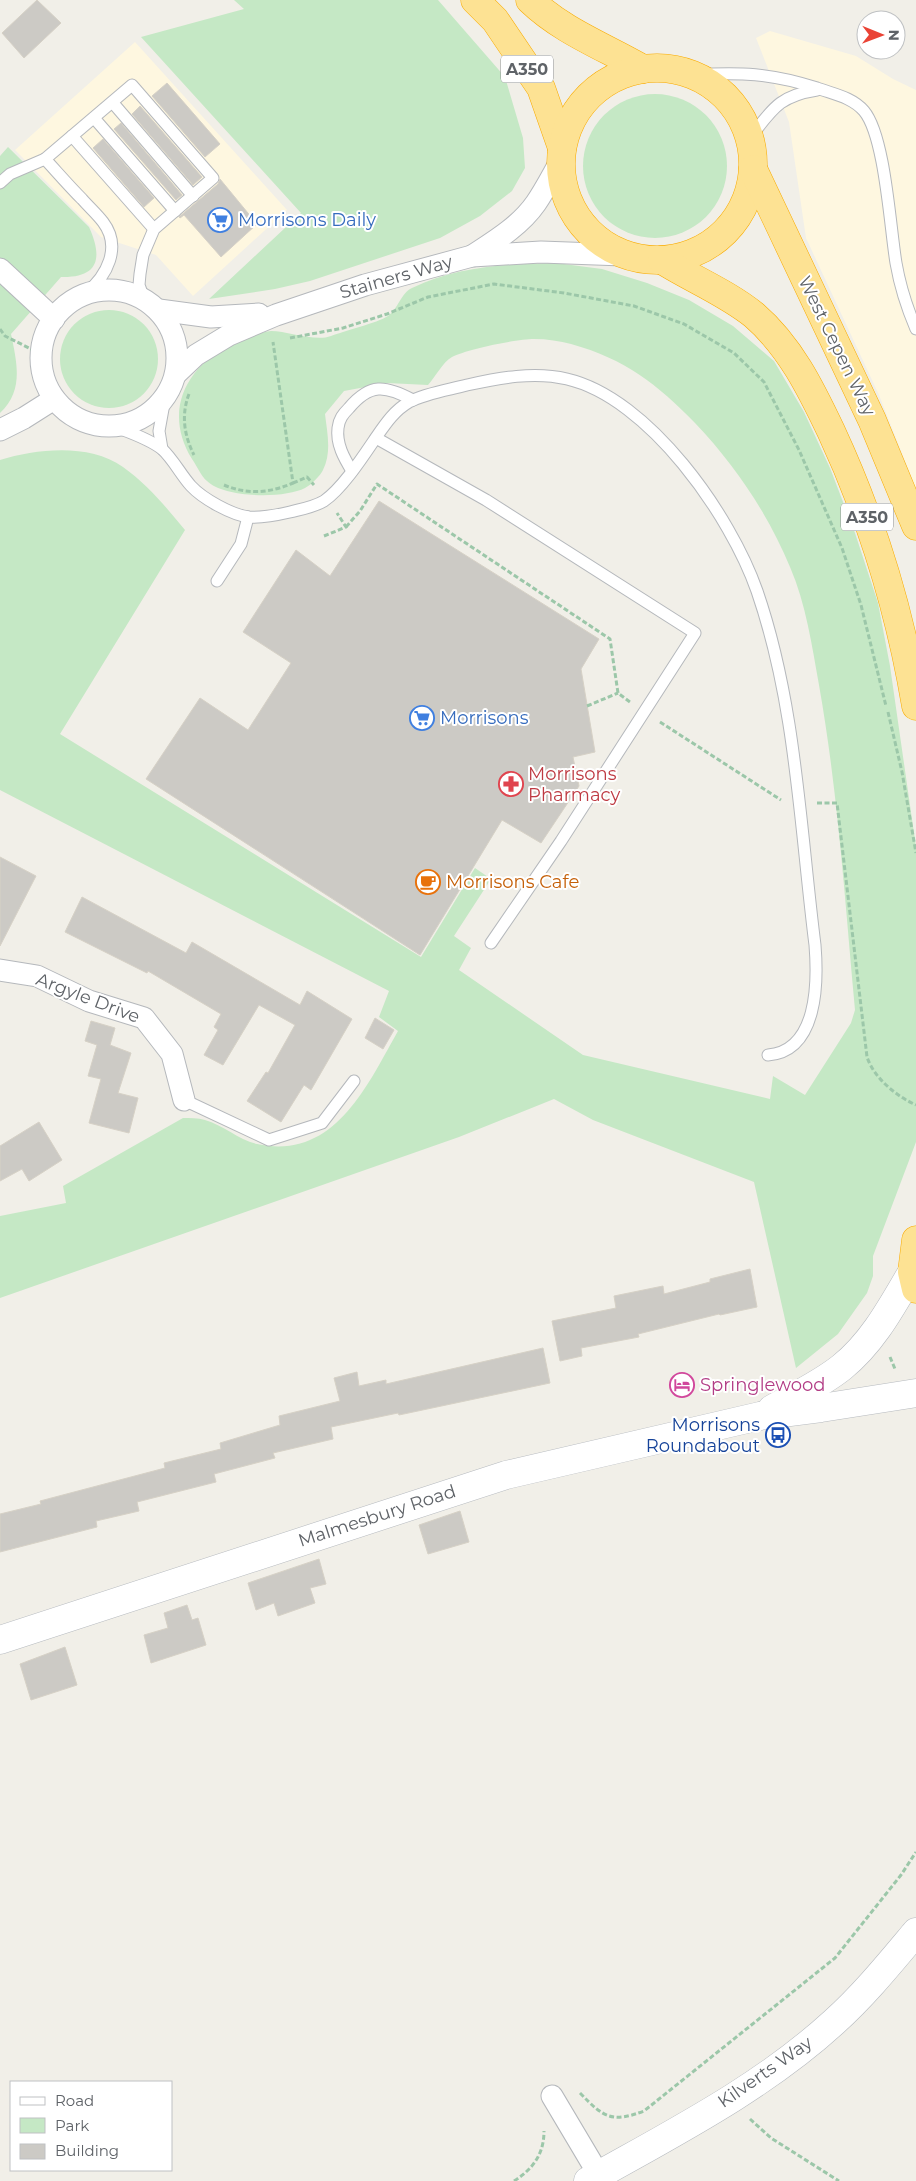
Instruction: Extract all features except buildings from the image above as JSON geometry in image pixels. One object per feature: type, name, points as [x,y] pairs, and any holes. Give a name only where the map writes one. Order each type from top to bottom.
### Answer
[{"type":"highway","name":"A350","points":[[474,0],[495,20],[541,88],[561,155]]},
{"type":"highway","points":[[530,0],[558,22],[643,69]]},
{"type":"highway","points":[[668,68],[692,75],[710,84],[732,104],[742,120],[749,139],[753,169],[748,196],[740,214],[715,242],[681,258],[648,260],[623,255],[599,242],[579,222],[570,207],[564,190],[561,155],[569,125],[581,104],[590,95],[609,80],[643,69],[668,68]]},
{"type":"highway","name":"West Cepen Way","points":[[753,169],[872,420],[916,526]]},
{"type":"highway","name":"A350","points":[[662,260],[739,304],[753,315],[780,342],[808,384],[838,448],[872,532],[888,579],[901,628],[916,706]]},
{"type":"highway","points":[[914,1280],[916,1240]]},
{"type":"main road","name":"Malmesbury Road","points":[[760,1416],[821,1381],[849,1360],[873,1335],[914,1280]]},
{"type":"main road","name":"Malmesbury Road","points":[[0,1640],[506,1475],[760,1416],[916,1393]]},
{"type":"main road","name":"Kilverts Way","points":[[593,2178],[741,2092],[794,2054],[834,2022],[865,1992],[916,1932]]},
{"type":"street","name":"Stainers Way","points":[[472,256],[508,231],[535,205],[561,155]]},
{"type":"street","name":"Stainers Way","points":[[152,305],[211,317],[252,316],[472,256],[541,252],[623,255]]},
{"type":"street","points":[[0,268],[54,319]]},
{"type":"street","points":[[106,290],[126,291],[152,305],[172,329],[177,351],[176,374],[165,398],[151,412],[139,419],[113,426],[91,424],[70,414],[54,399],[44,377],[41,354],[47,330],[68,303],[86,294],[106,290]]},
{"type":"street","name":"Stainers Way","points":[[176,374],[196,355],[229,335],[320,299]]},
{"type":"street","points":[[0,430],[24,418],[54,399]]},
{"type":"street","name":"Argyle Drive","points":[[0,970],[37,976],[89,1001],[144,1018],[172,1054],[184,1100]]},
{"type":"street","points":[[554,2099],[593,2178]]},
{"type":"lane","points":[[692,75],[740,72],[787,79],[842,96],[857,105],[870,120],[882,158],[896,265],[904,296],[916,329]]},
{"type":"lane","points":[[0,183],[10,174],[45,159],[132,85],[213,178],[154,229],[144,255],[139,285],[152,305]]},
{"type":"lane","points":[[749,139],[773,108],[796,94],[821,90]]},
{"type":"lane","points":[[113,103],[193,196]]},
{"type":"lane","points":[[94,118],[175,211]]},
{"type":"lane","points":[[72,136],[154,229]]},
{"type":"lane","points":[[45,159],[103,222],[110,238],[111,253],[108,268],[100,281],[86,294]]},
{"type":"lane","points":[[113,426],[162,449],[193,488],[220,507],[248,517],[275,515],[316,505],[326,499],[352,471],[398,409],[413,400],[497,378],[529,376],[567,379],[604,394],[645,425],[667,446],[707,496],[727,526],[744,558],[757,591],[777,665],[788,719],[815,951],[815,995],[810,1016],[797,1042],[786,1051],[768,1055]]},
{"type":"lane","points":[[352,471],[339,444],[338,427],[342,416],[359,396],[371,390],[391,390],[413,400]]},
{"type":"lane","points":[[162,449],[160,430],[165,398]]},
{"type":"lane","points":[[376,438],[486,500],[695,633],[561,841],[491,943]]},
{"type":"lane","points":[[217,581],[241,544],[248,517]]},
{"type":"lane","points":[[184,1100],[269,1140],[322,1123],[354,1081]]},
{"type":"path","points":[[0,329],[5,336],[41,354]]},
{"type":"path","points":[[221,484],[241,491],[255,492],[269,491],[293,484],[273,340],[265,342]]},
{"type":"path","points":[[192,388],[187,400],[184,417],[187,442],[196,459]]},
{"type":"path","points":[[346,527],[360,511],[377,484],[610,639],[618,693],[645,712],[781,800],[798,803],[838,803],[867,1057],[883,1081],[902,1097],[916,1105]]},
{"type":"path","points":[[587,706],[618,693]]},
{"type":"path","points":[[886,1349],[897,1372]]},
{"type":"path","points":[[514,2181],[526,2174],[539,2157],[544,2140],[544,2126],[539,2113],[554,2099],[577,2090],[599,2112],[609,2116],[625,2118],[644,2111],[835,1958],[901,1876],[916,1852]]},
{"type":"path","points":[[771,2138],[839,2181]]},
{"type":"shaded area","points":[[770,31],[856,56],[856,60],[862,60],[893,79],[916,90],[916,489],[879,395],[806,238],[789,122],[756,38]]},
{"type":"shaded area","points":[[135,42],[287,210],[193,296],[156,255],[101,237],[15,150]]},
{"type":"green space","points":[[234,0],[438,0],[505,77],[523,138],[525,168],[512,191],[480,216],[440,238],[310,281],[275,289],[209,299],[301,213],[141,37],[244,9]]},
{"type":"green space","points":[[655,94],[683,99],[706,115],[722,138],[727,166],[722,194],[706,217],[683,233],[655,238],[627,233],[604,217],[588,194],[583,166],[588,138],[604,115],[627,99]]},
{"type":"green space","points":[[8,147],[89,227],[96,248],[96,257],[90,270],[83,274],[61,277],[11,334],[15,355],[16,386],[8,404],[0,413],[0,156]]},
{"type":"green space","points":[[556,263],[602,269],[647,283],[689,300],[733,326],[774,361],[804,412],[830,468],[855,533],[878,603],[890,666],[916,847],[916,1142],[873,1256],[873,1276],[867,1293],[838,1334],[796,1368],[754,1182],[593,1120],[554,1099],[459,1137],[0,1298],[0,1216],[66,1203],[63,1186],[183,1118],[212,1122],[257,1144],[284,1146],[307,1141],[327,1130],[345,1114],[374,1074],[398,1031],[379,1017],[389,991],[0,790],[0,460],[30,453],[63,450],[95,454],[109,459],[123,467],[148,488],[185,530],[60,734],[421,957],[475,868],[491,879],[454,936],[471,948],[459,970],[583,1055],[770,1099],[773,1076],[805,1095],[851,1023],[855,1010],[836,806],[826,725],[808,625],[796,581],[772,528],[737,473],[710,439],[667,396],[639,374],[608,357],[558,341],[526,339],[480,348],[452,357],[442,366],[428,385],[387,383],[344,391],[325,414],[328,449],[323,470],[310,485],[295,492],[254,495],[240,494],[215,487],[203,476],[183,441],[179,423],[184,391],[192,376],[204,363],[235,342],[271,331],[325,338],[383,319],[391,313],[408,290],[447,275],[519,264]]},
{"type":"green space","points":[[109,310],[128,314],[144,324],[154,340],[158,359],[154,378],[144,394],[128,404],[109,408],[90,404],[74,394],[64,378],[60,359],[64,340],[74,324],[90,314]]},
{"type":"place","name":"Morrisons Daily","points":[[220,220]]},
{"type":"place","name":"Morrisons","points":[[422,718]]},
{"type":"place","name":"Morrisons Pharmacy","points":[[511,784]]},
{"type":"place","name":"Morrisons Cafe","points":[[428,882]]},
{"type":"place","name":"Springlewood","points":[[682,1385]]},
{"type":"place","name":"Morrisons Roundabout","points":[[778,1435]]}]
